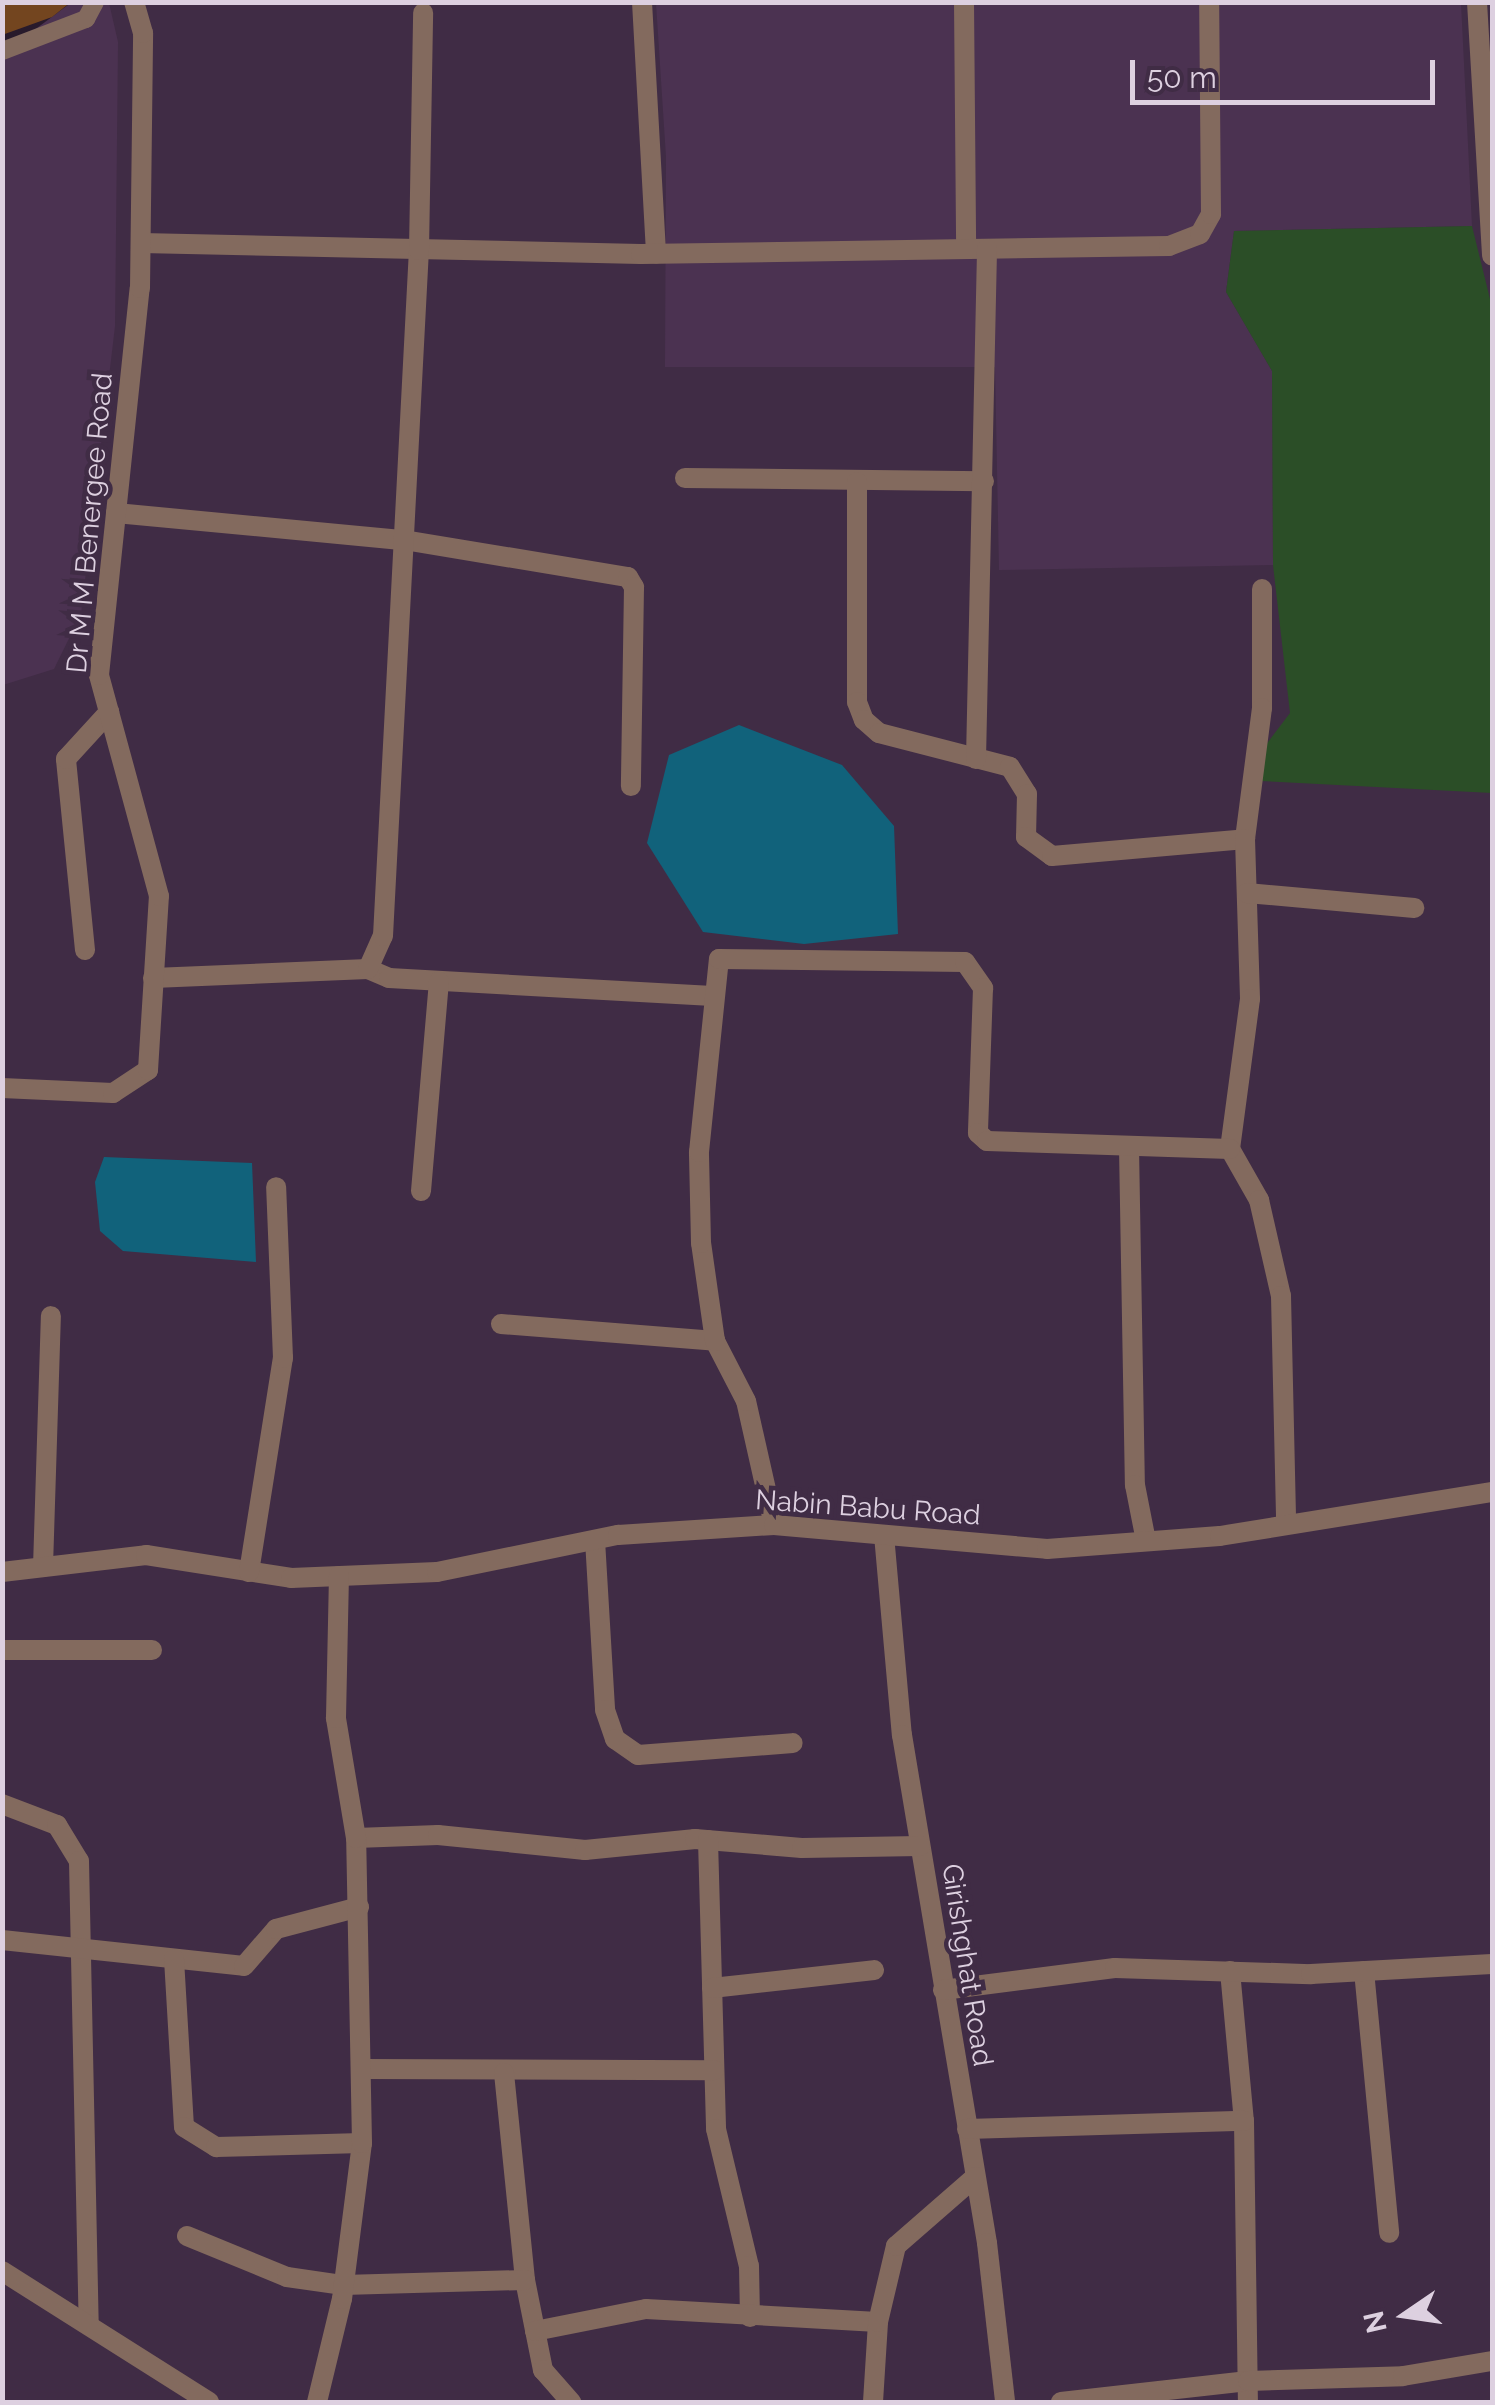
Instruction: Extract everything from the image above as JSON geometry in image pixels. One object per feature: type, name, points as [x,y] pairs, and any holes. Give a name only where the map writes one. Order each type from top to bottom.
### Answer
[{"type":"street","name":"Dr M M Benergee Road","points":[[2,1088],[113,1093],[148,1070],[160,896],[99,675],[141,244],[143,33],[134,2]]},
{"type":"street","points":[[642,2],[656,254]]},
{"type":"street","points":[[964,2],[984,481],[976,758]]},
{"type":"street","points":[[141,244],[656,254],[1169,246],[1200,234],[1211,214],[1209,2]]},
{"type":"street","points":[[1476,2],[1486,65],[1492,256]]},
{"type":"street","points":[[368,969],[382,936],[419,250],[423,14]]},
{"type":"street","points":[[686,478],[984,481]]},
{"type":"street","points":[[856,482],[857,702],[864,720],[879,733],[927,740],[1010,766],[1022,780],[1026,837],[1052,856],[1245,838]]},
{"type":"street","points":[[116,513],[404,540],[628,577],[634,587],[632,786]]},
{"type":"street","points":[[1262,589],[1262,708],[1245,838],[1250,999],[1230,1149],[1259,1200],[1281,1296],[1286,1524]]},
{"type":"street","points":[[85,950],[66,759],[109,712]]},
{"type":"street","points":[[1248,893],[1414,908]]},
{"type":"street","points":[[774,1525],[746,1401],[715,1341],[701,1243],[698,1152],[714,967],[730,956],[965,962],[983,988],[978,1133],[1002,1146],[1230,1149]]},
{"type":"street","points":[[154,978],[368,969],[389,978],[439,982],[712,996]]},
{"type":"street","points":[[420,1191],[439,982]]},
{"type":"street","points":[[1129,1147],[1135,1485],[1146,1541]]},
{"type":"street","points":[[249,1572],[284,1358],[276,1187]]},
{"type":"street","points":[[42,1567],[51,1316]]},
{"type":"street","points":[[501,1324],[715,1341]]},
{"type":"street","name":"Nabin Babu Road","points":[[2,1572],[146,1555],[249,1572],[339,1576],[437,1572],[595,1540],[774,1525],[1047,1549],[1286,1524],[1492,1492]]},
{"type":"street","name":"Girishghat Road","points":[[884,1535],[920,1846],[975,2177],[1005,2402]]},
{"type":"street","points":[[595,1540],[605,1710],[616,1739],[638,1754],[793,1743]]},
{"type":"street","points":[[318,2402],[343,2285],[362,2144],[356,1838],[336,1718],[339,1576]]},
{"type":"street","points":[[2,1650],[152,1650]]},
{"type":"street","points":[[2,1804],[57,1824],[75,1847],[82,1949],[89,2325]]},
{"type":"street","points":[[356,1838],[438,1836],[585,1850],[708,1840],[920,1846]]},
{"type":"street","points":[[708,1840],[716,2129],[749,2266],[750,2317]]},
{"type":"street","points":[[2,1940],[244,1966],[276,1929],[359,1907]]},
{"type":"street","points":[[174,1959],[184,2127],[216,2147],[362,2144]]},
{"type":"street","points":[[942,1990],[1115,1968],[1364,1971],[1492,1964]]},
{"type":"street","points":[[712,1988],[874,1970]]},
{"type":"street","points":[[1230,1971],[1244,2120],[1248,2402]]},
{"type":"street","points":[[1364,1971],[1390,2233]]},
{"type":"street","points":[[362,2069],[504,2073],[714,2070]]},
{"type":"street","points":[[504,2073],[524,2280],[543,2370],[560,2399]]},
{"type":"street","points":[[967,2129],[1244,2120]]},
{"type":"street","points":[[873,2402],[878,2322],[896,2246],[975,2177]]},
{"type":"street","points":[[186,2236],[287,2278],[343,2285],[524,2280]]},
{"type":"street","points":[[2,2270],[209,2402]]},
{"type":"street","points":[[535,2331],[646,2308],[878,2322]]},
{"type":"street","points":[[1061,2402],[1248,2380],[1403,2376],[1492,2361]]},
{"type":"lane","points":[[2,51],[86,19],[95,2]]},
{"type":"shaded area","points":[[3,3],[109,3],[118,42],[115,326],[81,614],[54,669],[3,685]]},
{"type":"shaded area","points":[[656,3],[1461,3],[1472,226],[1234,231],[1226,292],[1272,371],[1273,565],[999,570],[995,367],[665,367],[666,157]]},
{"type":"green space","points":[[1472,226],[1492,307],[1492,793],[1260,781],[1258,755],[1290,713],[1273,565],[1272,371],[1226,292],[1234,231]]},
{"type":"water","points":[[739,725],[842,765],[894,826],[898,934],[804,944],[703,932],[647,843],[669,755]]},
{"type":"water","points":[[104,1157],[252,1163],[256,1262],[123,1251],[100,1231],[95,1182]]},
{"type":"building","points":[[2,2],[71,2],[52,17],[2,35]]}]
